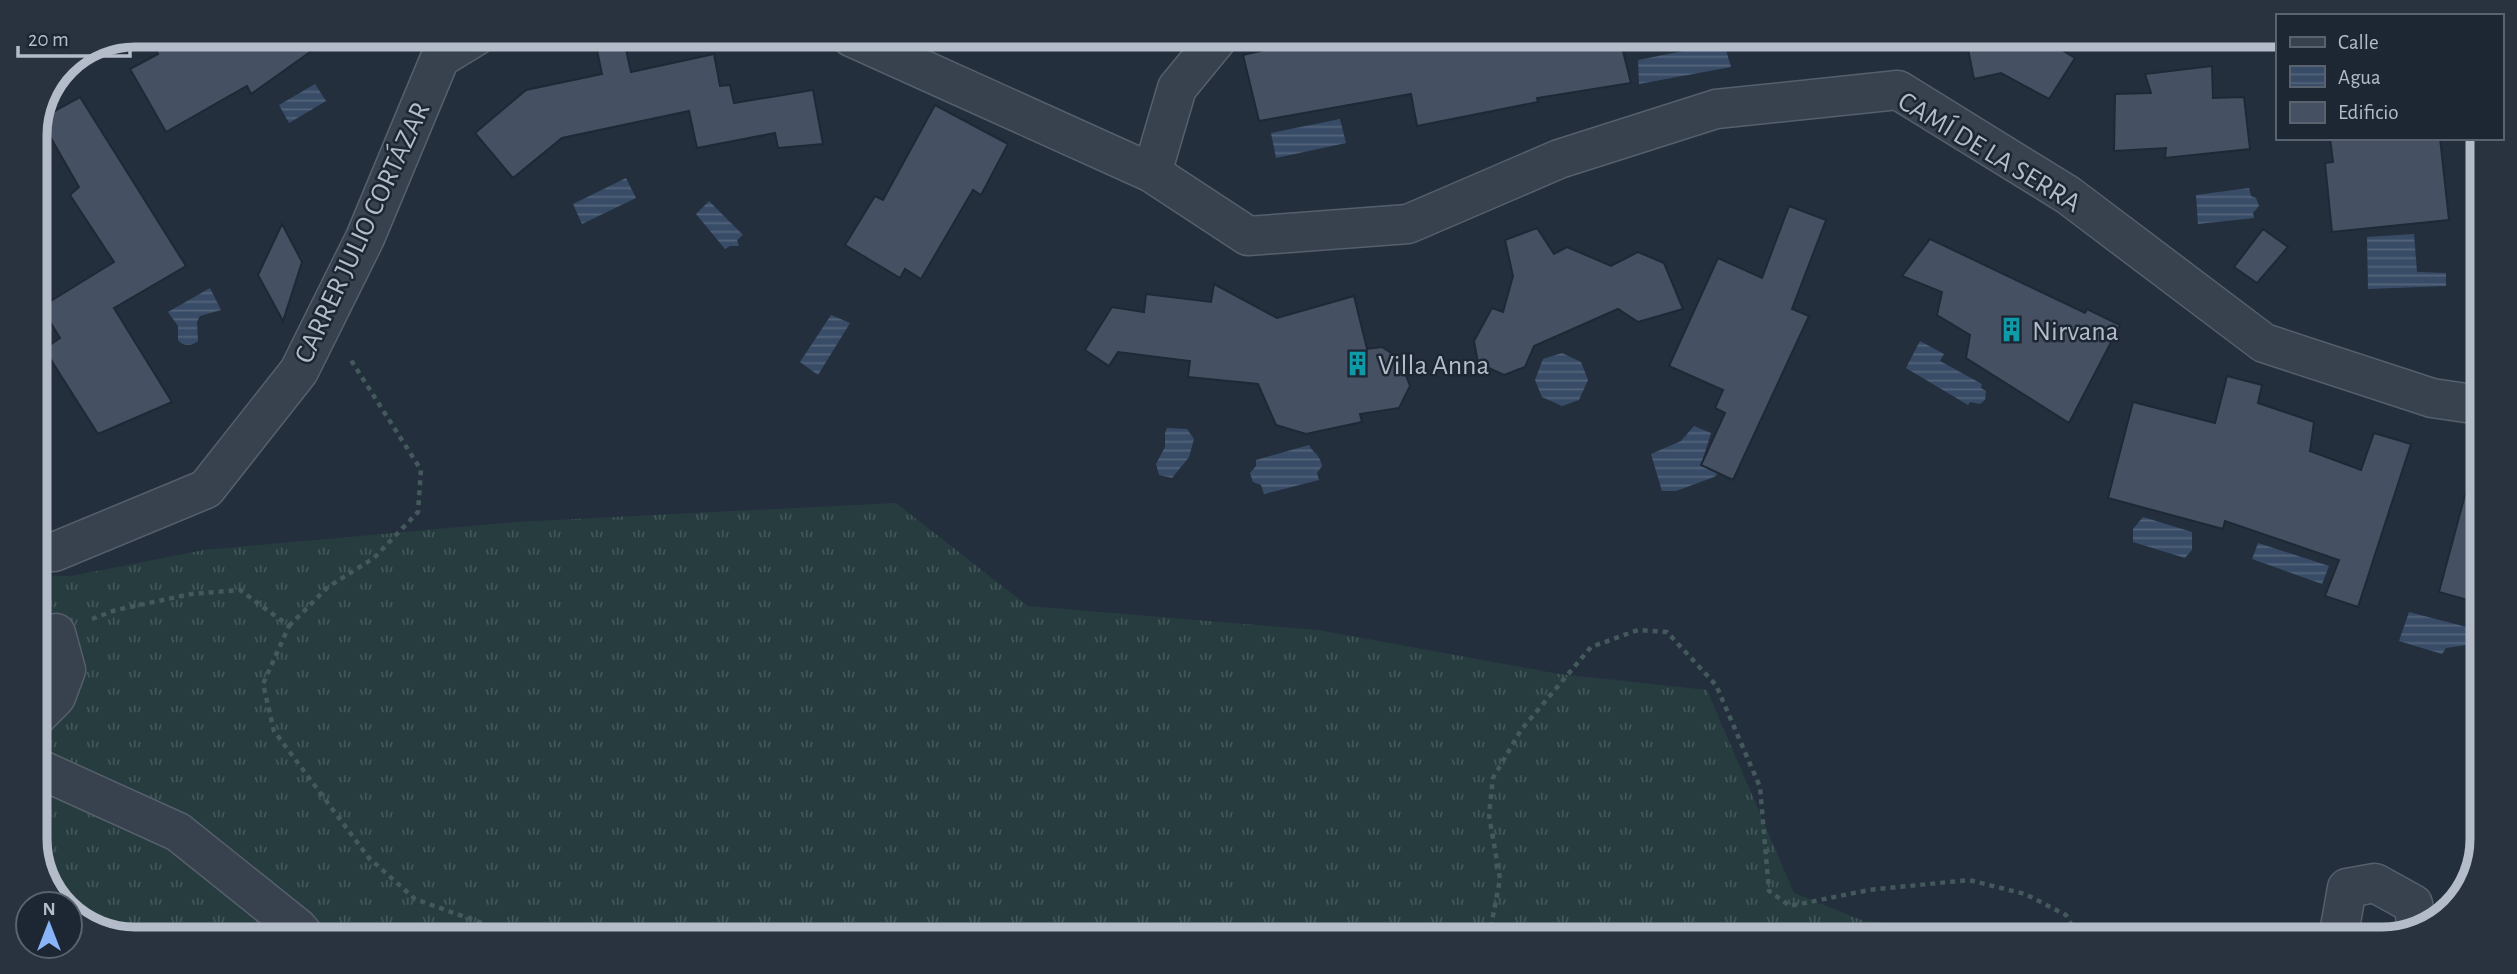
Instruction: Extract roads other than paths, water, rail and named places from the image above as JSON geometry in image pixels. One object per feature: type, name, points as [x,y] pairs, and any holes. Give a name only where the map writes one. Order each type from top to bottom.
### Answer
[{"type":"street","name":"CARRER JULIO CORTÁZAR","points":[[47,552],[54,552],[206,489],[299,370],[365,238],[440,58],[458,47]]},
{"type":"street","points":[[873,47],[1152,173],[1177,88],[1211,47]]},
{"type":"street","name":"CAMÍ DE LA SERRA","points":[[1152,173],[1248,236],[1408,224],[1559,159],[1716,109],[1898,90],[2068,195],[2264,343],[2432,398],[2470,404]]},
{"type":"street","points":[[47,706],[56,697],[66,670],[56,633]]},
{"type":"street","points":[[47,772],[177,832],[294,927]]},
{"type":"street","points":[[2340,927],[2347,888],[2375,883],[2413,904],[2416,920]]},
{"type":"water","points":[[1704,47],[1725,47],[1731,67],[1639,84],[1638,60]]},
{"type":"water","points":[[315,84],[326,101],[289,123],[279,105]]},
{"type":"water","points":[[1340,119],[1346,143],[1276,158],[1271,133]]},
{"type":"water","points":[[626,178],[636,198],[582,224],[573,204]]},
{"type":"water","points":[[2249,188],[2251,196],[2256,198],[2259,206],[2253,213],[2254,218],[2198,224],[2196,195]]},
{"type":"water","points":[[709,201],[743,235],[737,240],[739,246],[725,249],[696,214]]},
{"type":"water","points":[[2414,234],[2417,272],[2446,273],[2446,286],[2368,289],[2367,237]]},
{"type":"water","points":[[210,288],[221,310],[200,316],[197,322],[198,341],[190,345],[182,344],[178,340],[178,326],[168,312]]},
{"type":"water","points":[[831,315],[850,323],[818,375],[800,362]]},
{"type":"water","points":[[1920,341],[1944,354],[1940,361],[1982,384],[1981,388],[1986,391],[1985,400],[1980,404],[1970,402],[1968,405],[1906,368]]},
{"type":"water","points":[[1562,353],[1581,362],[1588,380],[1579,400],[1562,406],[1542,397],[1535,380],[1543,359]]},
{"type":"water","points":[[1694,426],[1711,433],[1701,465],[1719,473],[1676,491],[1662,491],[1651,454],[1681,441]]},
{"type":"water","points":[[1167,428],[1187,429],[1194,439],[1189,457],[1172,478],[1159,475],[1156,464],[1165,447]]},
{"type":"water","points":[[1309,445],[1321,462],[1322,466],[1317,473],[1319,480],[1264,494],[1261,485],[1253,482],[1250,473],[1256,466],[1256,460]]},
{"type":"water","points":[[2143,517],[2192,532],[2192,550],[2185,558],[2133,542],[2133,529]]},
{"type":"water","points":[[2258,543],[2329,566],[2322,584],[2252,559]]},
{"type":"water","points":[[2409,612],[2470,628],[2470,646],[2446,648],[2442,654],[2399,641]]},
{"type":"place","name":"Nirvana","points":[[2012,330]]},
{"type":"place","name":"Villa Anna","points":[[1358,364]]}]
